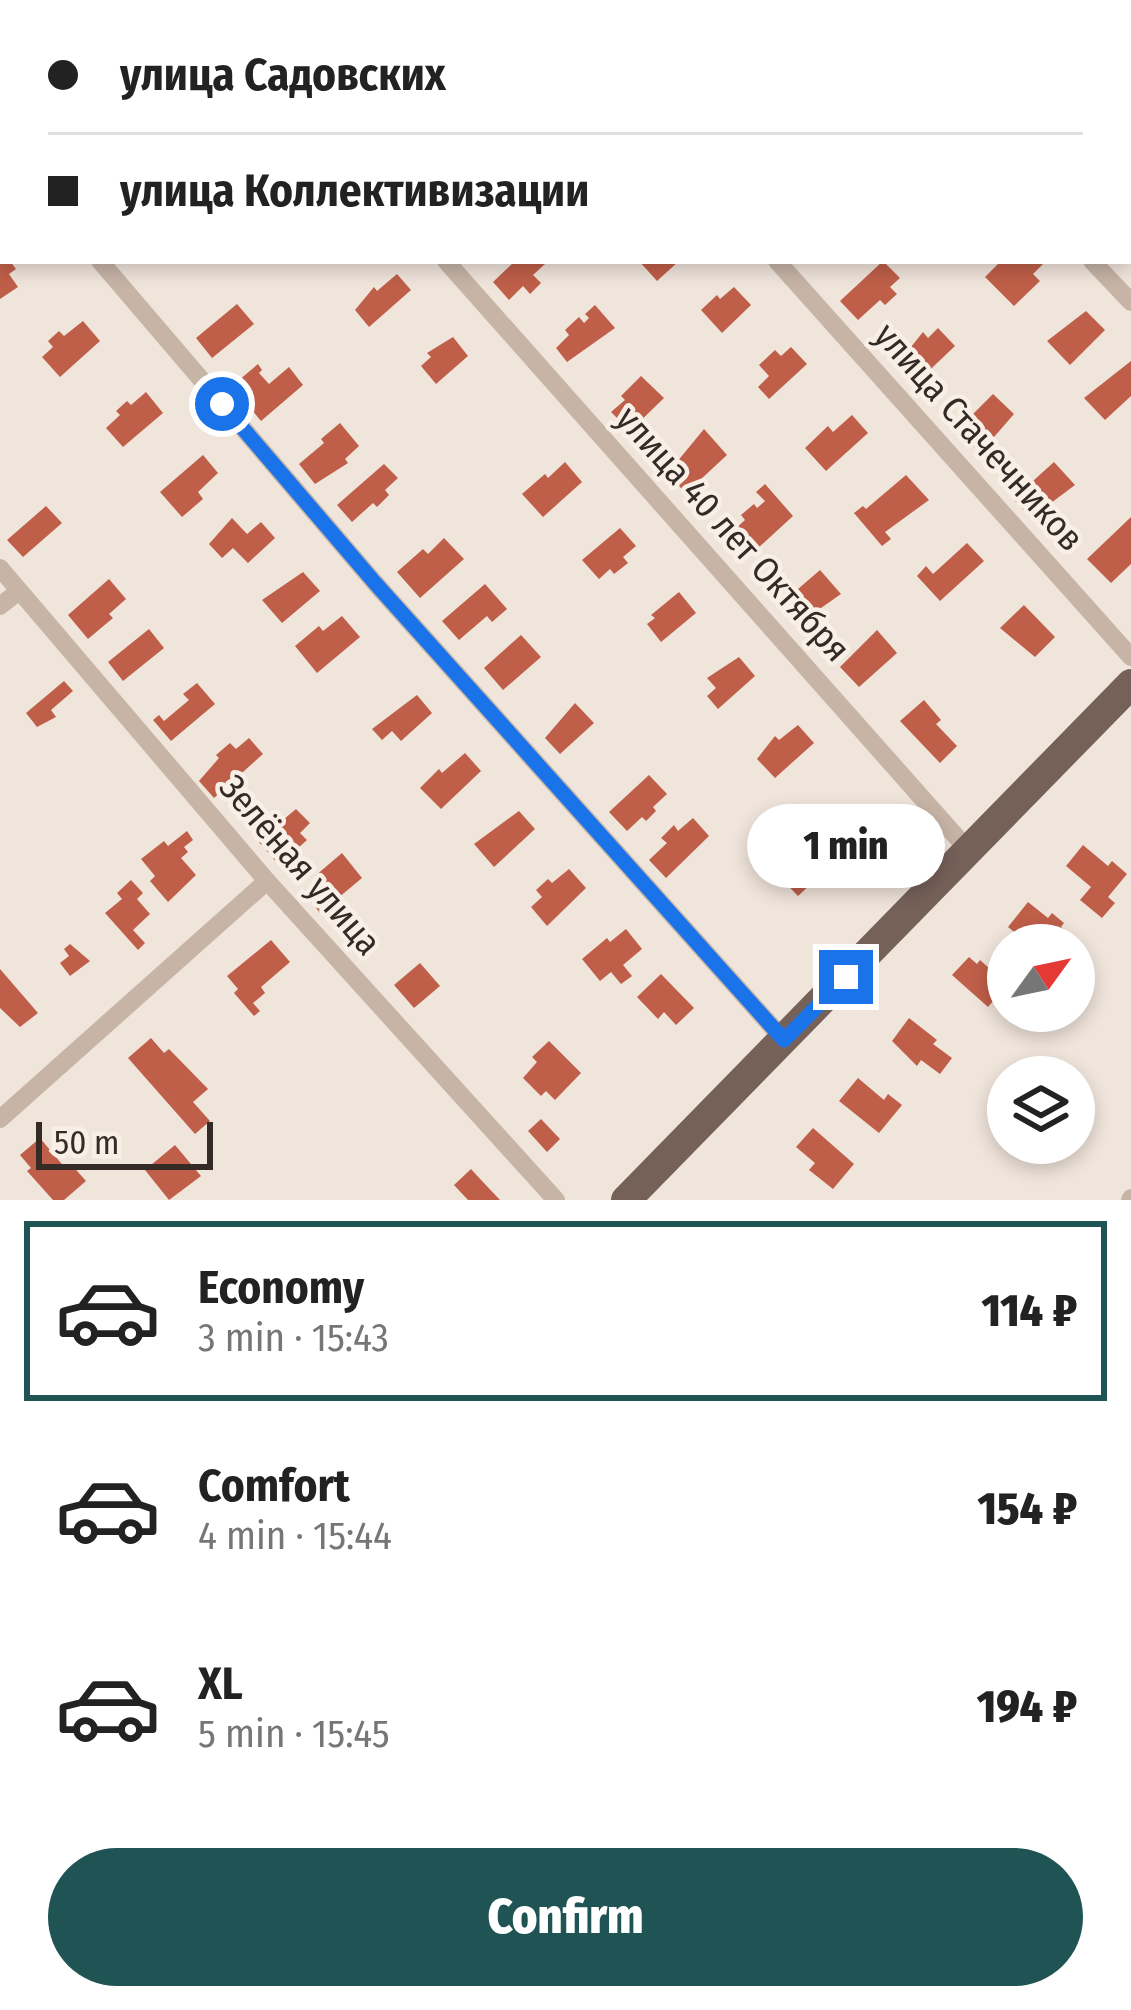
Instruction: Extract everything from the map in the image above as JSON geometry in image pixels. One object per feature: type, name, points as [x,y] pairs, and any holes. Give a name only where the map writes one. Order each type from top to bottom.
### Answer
[{"type":"main road","points":[[626,1200],[1131,684]]},
{"type":"street","points":[[103,264],[375,583],[784,1040]]},
{"type":"street","name":"улица 40 лет Октября","points":[[449,264],[969,851]]},
{"type":"street","name":"улица Стачечников","points":[[780,264],[1131,657]]},
{"type":"street","points":[[1095,264],[1131,302]]},
{"type":"street","name":"Зелёная улица","points":[[0,568],[267,880],[556,1200]]},
{"type":"street","points":[[0,606],[19,591]]},
{"type":"street","points":[[0,1119],[267,880]]},
{"type":"building","points":[[0,264],[12,264],[16,269],[9,274],[18,287],[0,299]]},
{"type":"building","points":[[512,264],[545,264],[533,275],[541,283],[530,294],[523,286],[509,300],[493,282]]},
{"type":"building","points":[[642,264],[676,264],[657,281]]},
{"type":"building","points":[[880,264],[900,278],[890,287],[897,294],[885,305],[880,300],[858,320],[840,301]]},
{"type":"building","points":[[998,264],[1043,264],[1033,274],[1040,281],[1014,306],[985,277]]},
{"type":"building","points":[[397,274],[411,290],[369,327],[355,310],[374,287],[377,291]]},
{"type":"building","points":[[734,287],[751,305],[722,333],[701,310]]},
{"type":"building","points":[[237,304],[254,324],[212,358],[196,338]]},
{"type":"building","points":[[595,305],[615,328],[567,362],[556,348],[569,335],[565,330],[579,317],[584,323],[589,318],[585,314]]},
{"type":"building","points":[[1086,311],[1105,330],[1070,365],[1047,341]]},
{"type":"building","points":[[83,321],[100,341],[60,377],[42,357],[53,347],[48,341]]},
{"type":"building","points":[[938,328],[955,346],[916,383],[898,363],[923,332],[928,338]]},
{"type":"building","points":[[453,337],[468,356],[436,384],[421,366],[431,357],[427,353]]},
{"type":"building","points":[[791,347],[807,364],[769,399],[758,387],[769,376],[759,365],[775,350],[781,356]]},
{"type":"building","points":[[1131,361],[1131,396],[1105,420],[1084,398]]},
{"type":"building","points":[[258,364],[269,384],[289,367],[303,385],[261,421],[232,386]]},
{"type":"building","points":[[641,376],[664,398],[630,431],[611,412]]},
{"type":"building","points":[[146,392],[163,413],[123,447],[106,428],[127,401],[131,405]]},
{"type":"building","points":[[993,394],[1014,414],[994,437],[990,433],[975,448],[957,430]]},
{"type":"building","points":[[852,415],[868,433],[826,471],[805,448],[828,426],[833,432]]},
{"type":"building","points":[[340,423],[359,446],[345,459],[348,463],[315,484],[299,464]]},
{"type":"building","points":[[704,429],[727,455],[686,493],[667,474]]},
{"type":"building","points":[[203,455],[218,473],[198,492],[203,499],[182,517],[160,492]]},
{"type":"building","points":[[565,462],[582,482],[543,517],[522,494]]},
{"type":"building","points":[[1054,462],[1075,485],[1031,518],[1013,499]]},
{"type":"building","points":[[384,464],[398,478],[385,490],[389,495],[352,522],[337,505]]},
{"type":"building","points":[[906,475],[929,500],[885,532],[891,539],[882,546],[854,513],[863,506],[866,509]]},
{"type":"building","points":[[765,484],[793,516],[745,560],[725,538],[745,520],[741,515],[765,501],[756,492]]},
{"type":"building","points":[[46,506],[62,523],[23,557],[7,540]]},
{"type":"building","points":[[1131,517],[1131,564],[1111,583],[1087,559]]},
{"type":"building","points":[[232,518],[247,534],[261,522],[275,538],[248,563],[233,548],[222,558],[209,544]]},
{"type":"building","points":[[620,528],[636,546],[623,557],[628,563],[599,579],[582,560]]},
{"type":"building","points":[[444,538],[464,559],[420,598],[397,572]]},
{"type":"building","points":[[967,543],[984,561],[940,601],[917,576],[926,566],[933,574]]},
{"type":"building","points":[[820,570],[841,594],[801,622],[783,602]]},
{"type":"building","points":[[303,572],[320,591],[282,623],[262,600]]},
{"type":"building","points":[[109,579],[126,599],[109,614],[113,618],[88,639],[68,615]]},
{"type":"building","points":[[485,584],[507,609],[492,622],[487,616],[459,640],[442,621]]},
{"type":"building","points":[[679,592],[696,613],[661,642],[647,624]]},
{"type":"building","points":[[1024,605],[1055,637],[1035,657],[1000,628]]},
{"type":"building","points":[[342,616],[360,637],[317,673],[295,646],[319,626],[323,631]]},
{"type":"building","points":[[149,629],[164,648],[123,681],[108,662]]},
{"type":"building","points":[[877,630],[897,653],[859,687],[840,667]]},
{"type":"building","points":[[521,635],[541,657],[503,690],[484,668]]},
{"type":"building","points":[[739,657],[755,676],[718,709],[707,696],[716,688],[707,678]]},
{"type":"building","points":[[64,681],[73,691],[51,710],[56,717],[37,727],[26,713]]},
{"type":"building","points":[[197,683],[215,704],[171,741],[153,720],[159,715],[164,721],[189,700],[183,694]]},
{"type":"building","points":[[417,695],[432,713],[401,741],[392,731],[382,740],[372,729]]},
{"type":"building","points":[[924,700],[941,720],[936,724],[957,746],[940,763],[900,721]]},
{"type":"building","points":[[575,703],[594,723],[560,754],[545,738]]},
{"type":"building","points":[[798,725],[814,743],[775,778],[757,759],[775,736],[779,740]]},
{"type":"building","points":[[249,738],[263,754],[214,798],[199,781],[219,758],[216,755],[230,743],[236,749]]},
{"type":"building","points":[[465,753],[481,771],[441,809],[420,788]]},
{"type":"building","points":[[649,775],[667,794],[646,821],[642,817],[627,831],[609,812]]},
{"type":"building","points":[[296,809],[310,823],[300,833],[307,840],[279,865],[258,841]]},
{"type":"building","points":[[519,811],[535,829],[494,867],[474,844]]},
{"type":"building","points":[[831,814],[856,842],[798,896],[772,869],[776,866],[768,858],[783,844],[790,852]]},
{"type":"building","points":[[693,818],[709,836],[666,878],[649,860],[667,843],[661,838],[674,825],[678,831]]},
{"type":"building","points":[[187,831],[193,840],[184,847],[188,852],[181,858],[196,875],[168,902],[150,881],[155,876],[141,859]]},
{"type":"building","points":[[1083,845],[1108,866],[1112,861],[1127,874],[1108,897],[1115,903],[1102,918],[1080,900],[1091,887],[1066,866]]},
{"type":"building","points":[[342,853],[362,878],[320,913],[304,892]]},
{"type":"building","points":[[569,869],[586,888],[547,926],[531,907],[542,897],[536,890]]},
{"type":"building","points":[[131,880],[143,893],[137,899],[150,914],[133,930],[145,943],[138,950],[105,913],[122,899],[117,893]]},
{"type":"building","points":[[1028,902],[1048,918],[1052,913],[1064,923],[1063,924],[1010,924]]},
{"type":"building","points":[[626,929],[642,949],[623,965],[632,976],[621,984],[611,972],[600,981],[582,959]]},
{"type":"building","points":[[271,940],[290,962],[261,987],[265,993],[253,1003],[260,1011],[254,1016],[234,993],[238,989],[227,976]]},
{"type":"building","points":[[70,944],[90,961],[70,976],[60,963],[69,956],[64,949]]},
{"type":"building","points":[[969,957],[987,966],[987,1006],[952,975]]},
{"type":"building","points":[[420,963],[440,986],[414,1008],[394,985]]},
{"type":"building","points":[[0,969],[38,1013],[20,1027],[0,1008]]},
{"type":"building","points":[[661,974],[694,1008],[676,1025],[664,1012],[658,1019],[637,997]]},
{"type":"building","points":[[909,1018],[952,1058],[940,1074],[921,1060],[917,1066],[892,1041]]},
{"type":"building","points":[[151,1038],[164,1053],[169,1049],[208,1089],[193,1102],[210,1121],[195,1134],[128,1058]]},
{"type":"building","points":[[549,1041],[581,1073],[555,1100],[546,1091],[541,1096],[523,1078],[537,1062],[532,1057]]},
{"type":"building","points":[[858,1078],[884,1100],[888,1094],[902,1105],[879,1133],[839,1101]]},
{"type":"building","points":[[541,1119],[560,1139],[547,1152],[528,1131]]},
{"type":"building","points":[[813,1128],[854,1164],[833,1189],[809,1170],[815,1163],[796,1147]]},
{"type":"building","points":[[40,1138],[66,1169],[71,1164],[86,1181],[64,1200],[53,1200],[27,1171],[31,1168],[20,1155]]},
{"type":"building","points":[[175,1145],[201,1176],[169,1200],[145,1170]]},
{"type":"building","points":[[471,1169],[500,1200],[468,1200],[454,1185]]},
{"type":"route","points":[[222,404],[375,583],[784,1040],[846,977]]}]
